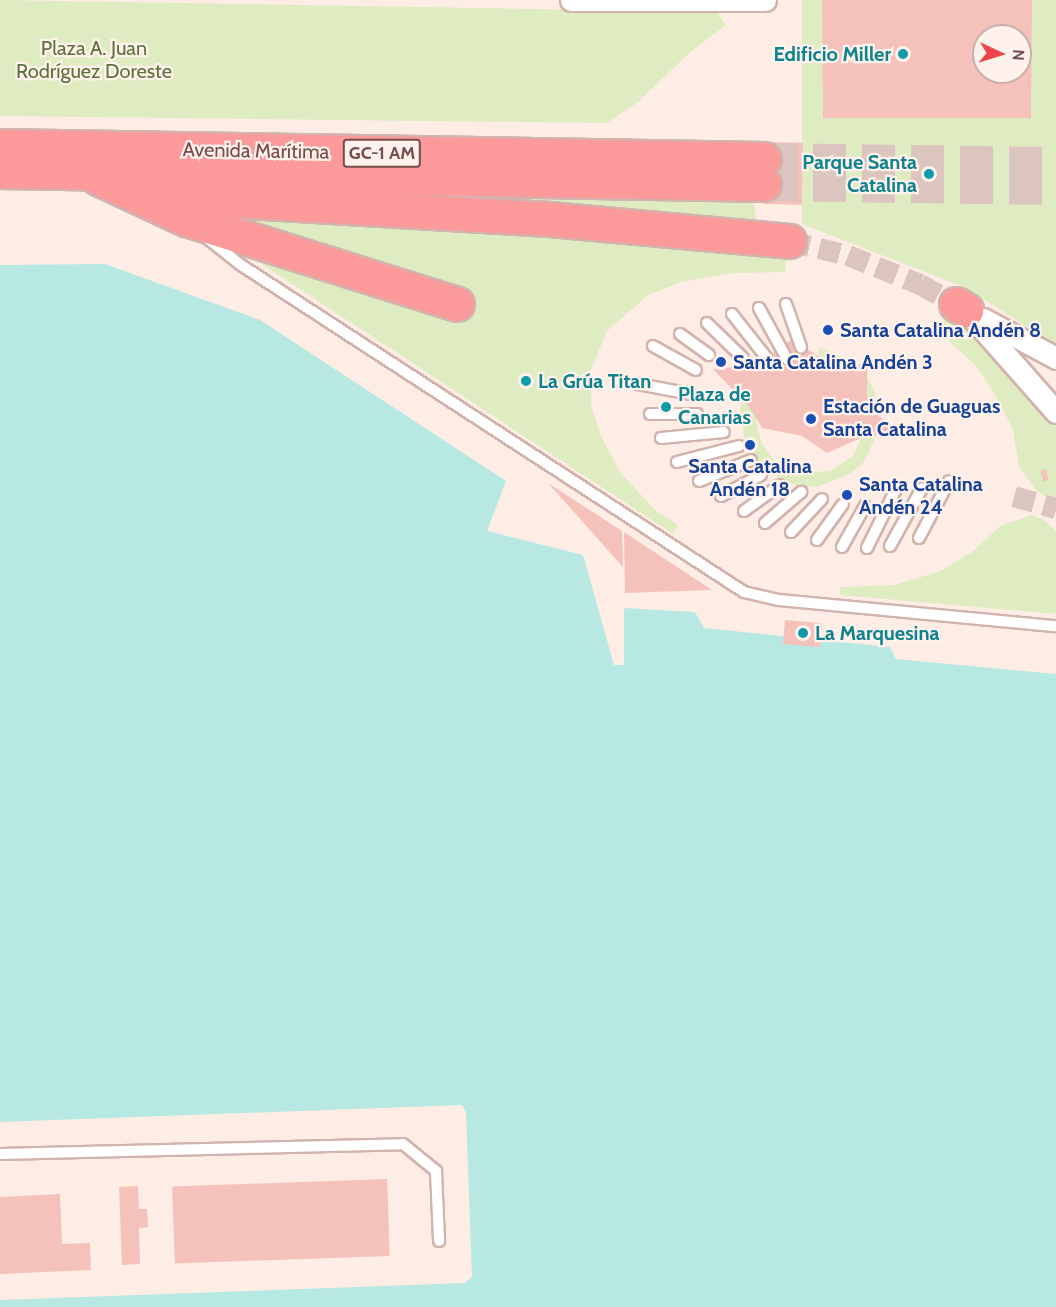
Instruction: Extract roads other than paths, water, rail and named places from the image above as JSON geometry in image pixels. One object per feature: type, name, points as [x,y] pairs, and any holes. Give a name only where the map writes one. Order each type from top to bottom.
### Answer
[{"type":"highway","points":[[0,126],[28,127],[139,161],[230,200],[549,219],[789,241]]},
{"type":"highway","name":"Avenida Marítima","points":[[0,146],[139,161],[764,172]]},
{"type":"highway","name":"Avenida Marítima","points":[[0,171],[84,174],[139,161]]},
{"type":"highway","points":[[0,194],[84,174],[186,219],[458,304]]},
{"type":"street","points":[[571,0],[764,1]]},
{"type":"street","points":[[961,307],[1056,358]]},
{"type":"street","points":[[961,307],[1056,391]]},
{"type":"street","points":[[961,307],[1056,412]]},
{"type":"lane","points":[[186,219],[220,251],[744,592],[779,600],[1056,626]]},
{"type":"lane","points":[[786,304],[801,347]]},
{"type":"lane","points":[[759,308],[788,359]]},
{"type":"lane","points":[[732,314],[766,357]]},
{"type":"lane","points":[[707,322],[743,358]]},
{"type":"lane","points":[[680,334],[709,355]]},
{"type":"lane","points":[[653,346],[696,370]]},
{"type":"lane","points":[[638,384],[691,394]]},
{"type":"lane","points":[[650,414],[697,414]]},
{"type":"lane","points":[[661,438],[724,432]]},
{"type":"lane","points":[[677,462],[739,446]]},
{"type":"lane","points":[[699,481],[752,460]]},
{"type":"lane","points":[[721,496],[761,475]]},
{"type":"lane","points":[[919,538],[949,481]]},
{"type":"lane","points":[[744,511],[780,485]]},
{"type":"lane","points":[[891,546],[922,488]]},
{"type":"lane","points":[[867,548],[896,489]]},
{"type":"lane","points":[[765,523],[801,492]]},
{"type":"lane","points":[[791,532],[822,500]]},
{"type":"lane","points":[[817,540],[843,504]]},
{"type":"lane","points":[[842,547],[865,506]]},
{"type":"lane","points":[[0,1154],[403,1144],[436,1171],[439,1241]]},
{"type":"water","points":[[105,264],[260,320],[506,481],[487,531],[583,555],[614,665],[624,665],[624,608],[695,612],[704,628],[890,647],[896,659],[1056,674],[1056,1307],[0,1307],[0,1300],[465,1283],[472,1277],[466,1112],[462,1105],[0,1122],[0,265]]},
{"type":"tunnel","points":[[764,159],[1056,163]]},
{"type":"tunnel","points":[[764,184],[1056,188]]},
{"type":"tunnel","points":[[789,241],[848,255],[920,284],[956,304]]},
{"type":"tunnel","points":[[1014,496],[1056,508]]},
{"type":"place","name":"Edificio Miller","points":[[903,54]]},
{"type":"place","name":"Parque Santa Catalina","points":[[929,174]]},
{"type":"place","name":"Santa Catalina Andén 8","points":[[828,330]]},
{"type":"place","name":"Santa Catalina Andén 3","points":[[721,362]]},
{"type":"place","name":"La Grúa Titan","points":[[526,381]]},
{"type":"place","name":"Plaza de Canarias","points":[[666,407]]},
{"type":"place","name":"Estación de Guaguas Santa Catalina","points":[[811,419]]},
{"type":"place","name":"Santa Catalina Andén 18","points":[[750,445]]},
{"type":"place","name":"Santa Catalina Andén 24","points":[[847,495]]},
{"type":"place","name":"La Marquesina","points":[[803,633]]},
{"type":"park label","name":"Plaza A. Juan Rodríguez Doreste","points":[[94,60]]}]
